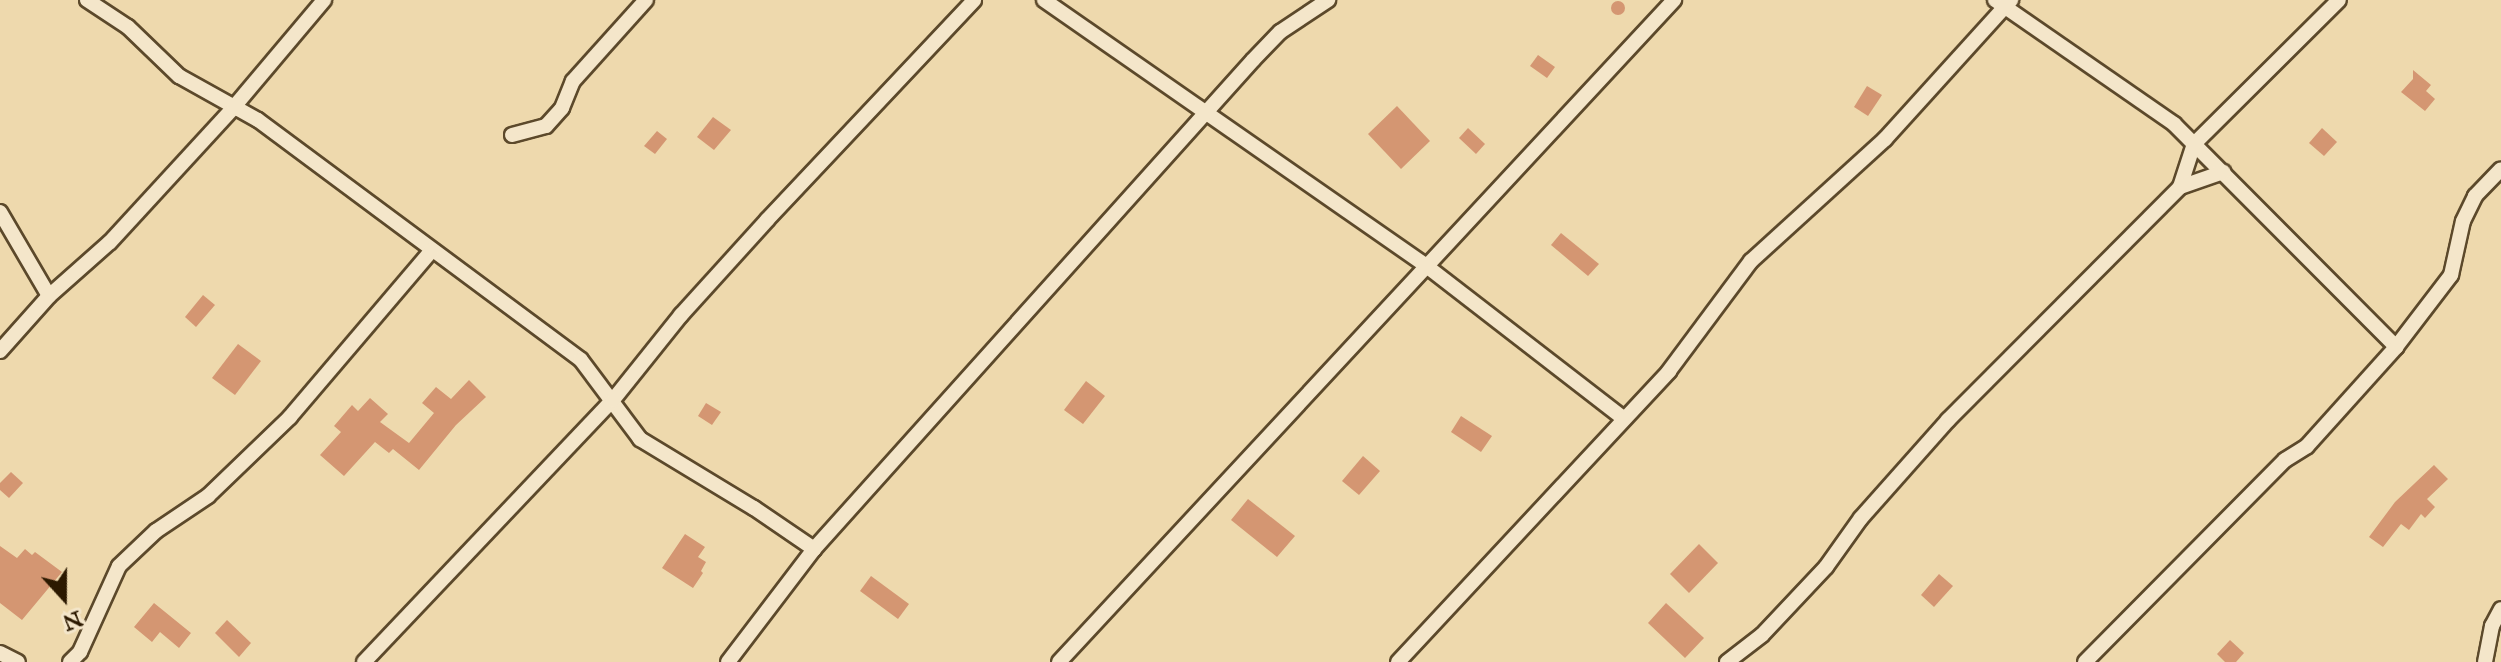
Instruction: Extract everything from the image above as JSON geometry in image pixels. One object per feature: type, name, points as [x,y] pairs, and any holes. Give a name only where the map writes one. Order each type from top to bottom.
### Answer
[{"type":"street","points":[[87,0],[128,27],[179,76],[258,120],[581,360],[640,439],[754,508],[814,549]]},
{"type":"street","points":[[0,351],[49,296],[110,242],[234,107],[324,0]]},
{"type":"street","points":[[512,135],[546,126],[562,108],[573,81],[646,0]]},
{"type":"street","points":[[364,662],[613,400],[681,315],[974,0]]},
{"type":"street","points":[[1044,0],[1429,268],[1623,418]]},
{"type":"street","points":[[728,662],[814,549],[1280,32],[1328,0]]},
{"type":"street","points":[[1059,662],[1429,268],[1674,0]]},
{"type":"street","points":[[2180,187],[2194,144],[2339,0]]},
{"type":"street","points":[[1398,662],[1669,371],[1751,261],[1885,139],[2003,2],[2174,124],[2396,347]]},
{"type":"street","points":[[2085,662],[2285,460],[2307,446],[2396,347],[2451,275],[2463,221],[2475,196],[2501,169]]},
{"type":"street","points":[[1727,662],[1762,635],[1826,567],[1861,518],[1948,420],[2180,187],[2223,172]]},
{"type":"street","points":[[0,212],[49,296]]},
{"type":"street","points":[[70,662],[80,652],[119,566],[156,531],[208,496],[290,417],[432,250]]},
{"type":"street","points":[[2485,662],[2492,626],[2501,609]]},
{"type":"street","points":[[0,653],[18,662]]},
{"type":"building","points":[[1618,1],[1625,8],[1618,15],[1611,8]]},
{"type":"building","points":[[1538,55],[1555,67],[1547,78],[1530,66]]},
{"type":"building","points":[[2413,70],[2431,85],[2426,91],[2435,99],[2425,111],[2401,92],[2413,79]]},
{"type":"building","points":[[1867,86],[1882,95],[1868,116],[1854,107]]},
{"type":"building","points":[[1397,106],[1430,141],[1401,169],[1368,134]]},
{"type":"building","points":[[713,117],[731,130],[714,150],[697,137]]},
{"type":"building","points":[[1468,128],[1485,144],[1476,154],[1459,138]]},
{"type":"building","points":[[2322,128],[2337,142],[2324,156],[2309,143]]},
{"type":"building","points":[[657,131],[667,139],[655,154],[644,146]]},
{"type":"building","points":[[1561,233],[1599,264],[1588,276],[1551,245]]},
{"type":"building","points":[[203,295],[215,305],[196,327],[185,317]]},
{"type":"building","points":[[238,344],[261,361],[235,395],[212,378]]},
{"type":"building","points":[[469,380],[486,397],[456,425],[419,470],[393,449],[389,453],[375,442],[344,476],[320,455],[341,432],[334,426],[352,405],[358,411],[370,398],[388,414],[380,422],[409,443],[434,413],[422,403],[436,387],[451,399]]},
{"type":"building","points":[[1086,381],[1105,396],[1083,424],[1064,410]]},
{"type":"building","points":[[706,403],[721,412],[712,425],[698,416]]},
{"type":"building","points":[[1461,416],[1492,436],[1481,452],[1451,432]]},
{"type":"building","points":[[1363,456],[1380,471],[1359,495],[1342,481]]},
{"type":"building","points":[[2434,465],[2448,479],[2427,499],[2435,507],[2425,518],[2421,514],[2409,530],[2401,524],[2383,547],[2369,537],[2395,502]]},
{"type":"building","points":[[11,472],[23,483],[9,498],[0,490],[0,483]]},
{"type":"building","points":[[1248,499],[1295,536],[1277,557],[1231,520]]},
{"type":"building","points":[[685,534],[705,547],[698,557],[706,562],[701,571],[703,573],[693,588],[662,568]]},
{"type":"building","points":[[1699,544],[1718,563],[1689,593],[1670,574]]},
{"type":"building","points":[[0,546],[17,558],[25,549],[32,555],[35,552],[62,572],[22,620],[0,603]]},
{"type":"building","points":[[1939,574],[1953,586],[1934,607],[1921,595]]},
{"type":"building","points":[[871,576],[909,604],[898,619],[860,591]]},
{"type":"building","points":[[154,603],[191,633],[179,648],[160,632],[152,642],[134,627]]},
{"type":"building","points":[[1666,603],[1704,638],[1685,658],[1648,623]]},
{"type":"building","points":[[227,620],[251,643],[239,657],[215,633]]},
{"type":"building","points":[[2230,640],[2244,653],[2236,662],[2225,662],[2217,654]]}]
